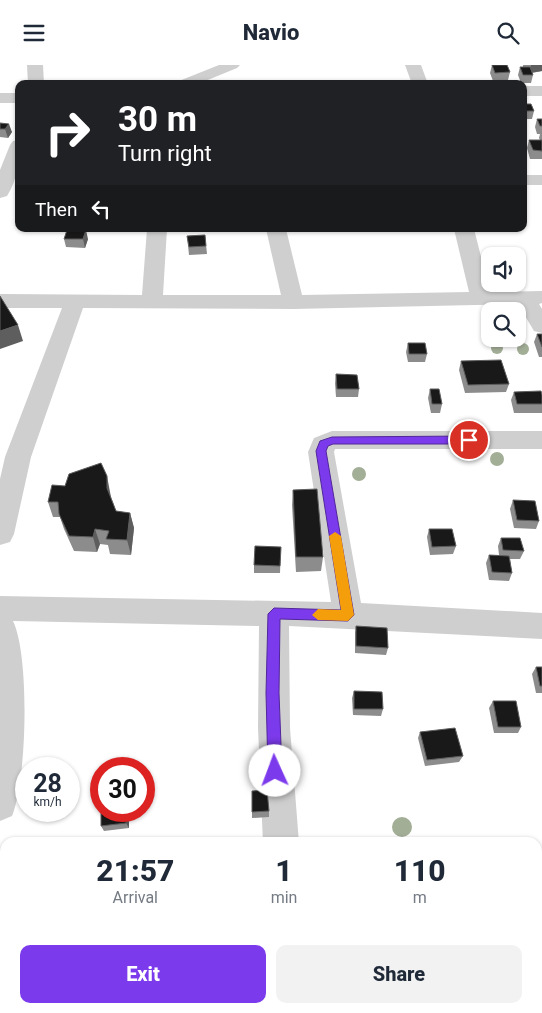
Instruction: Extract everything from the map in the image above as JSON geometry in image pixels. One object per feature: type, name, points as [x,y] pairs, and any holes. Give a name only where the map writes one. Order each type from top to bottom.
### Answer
[{"type":"street","points":[[35,65],[36,80]]},
{"type":"street","points":[[413,65],[419,80]]},
{"type":"street","points":[[197,80],[237,68]]},
{"type":"street","points":[[527,91],[542,91]]},
{"type":"street","points":[[0,98],[15,98]]},
{"type":"street","points":[[0,192],[15,155]]},
{"type":"street","points":[[527,180],[542,180]]},
{"type":"street","points":[[152,301],[157,232]]},
{"type":"street","points":[[277,232],[293,302]]},
{"type":"street","points":[[465,232],[481,298]]},
{"type":"street","points":[[0,301],[293,302],[533,297],[542,326]]},
{"type":"street","points":[[0,534],[9,457],[75,301]]},
{"type":"street","points":[[348,615],[321,451],[324,444],[332,440],[542,440]]},
{"type":"street","points":[[0,608],[348,615],[542,626]]},
{"type":"street","points":[[274,614],[272,693],[276,790],[280,837]]},
{"type":"street","points":[[0,624],[7,648],[8,693],[0,804]]},
{"type":"building","points":[[492,65],[507,65],[510,72],[495,73]]},
{"type":"building","points":[[520,67],[530,67],[533,75],[523,75]]},
{"type":"building","points":[[527,104],[531,104],[534,111],[527,111]]},
{"type":"building","points":[[537,119],[542,119],[542,126],[540,126]]},
{"type":"building","points":[[0,123],[9,124],[5,129],[0,129]]},
{"type":"building","points":[[529,140],[542,140],[542,151],[533,150]]},
{"type":"building","points":[[66,232],[85,232],[83,239],[64,239]]},
{"type":"building","points":[[205,235],[206,246],[189,247],[187,236]]},
{"type":"building","points":[[0,296],[18,325],[0,331]]},
{"type":"building","points":[[537,334],[542,334],[542,347]]},
{"type":"building","points":[[408,343],[425,343],[427,354],[409,354]]},
{"type":"building","points":[[501,360],[509,384],[468,385],[461,361]]},
{"type":"building","points":[[336,374],[357,375],[359,389],[337,389]]},
{"type":"building","points":[[430,389],[439,389],[442,404],[432,404]]},
{"type":"building","points":[[541,391],[542,404],[517,404],[514,392]]},
{"type":"building","points":[[101,463],[107,476],[107,488],[116,511],[130,513],[127,540],[106,539],[109,531],[95,529],[93,537],[69,536],[59,514],[58,502],[48,502],[52,485],[65,486],[69,474]]},
{"type":"building","points":[[317,489],[323,557],[296,557],[293,490]]},
{"type":"building","points":[[513,500],[535,501],[539,521],[517,520]]},
{"type":"building","points":[[429,529],[452,529],[456,546],[432,547]]},
{"type":"building","points":[[501,538],[520,538],[524,551],[503,550]]},
{"type":"building","points":[[255,546],[281,547],[280,566],[254,565]]},
{"type":"building","points":[[489,555],[509,556],[512,573],[492,572]]},
{"type":"building","points":[[356,626],[387,628],[388,648],[356,646]]},
{"type":"building","points":[[536,667],[542,667],[542,686],[540,686]]},
{"type":"building","points":[[354,691],[382,692],[383,709],[354,709]]},
{"type":"building","points":[[493,701],[516,701],[521,727],[498,727]]},
{"type":"building","points":[[455,728],[463,756],[427,760],[420,732]]},
{"type":"building","points":[[267,790],[269,811],[252,812],[252,791]]},
{"type":"building","points":[[101,822],[126,822],[126,823],[101,826]]},
{"type":"slow traffic","points":[[318,615],[348,615],[335,536]]},
{"type":"route","points":[[275,771],[272,693],[274,614],[348,615],[321,451],[324,444],[332,440],[469,440]]}]
